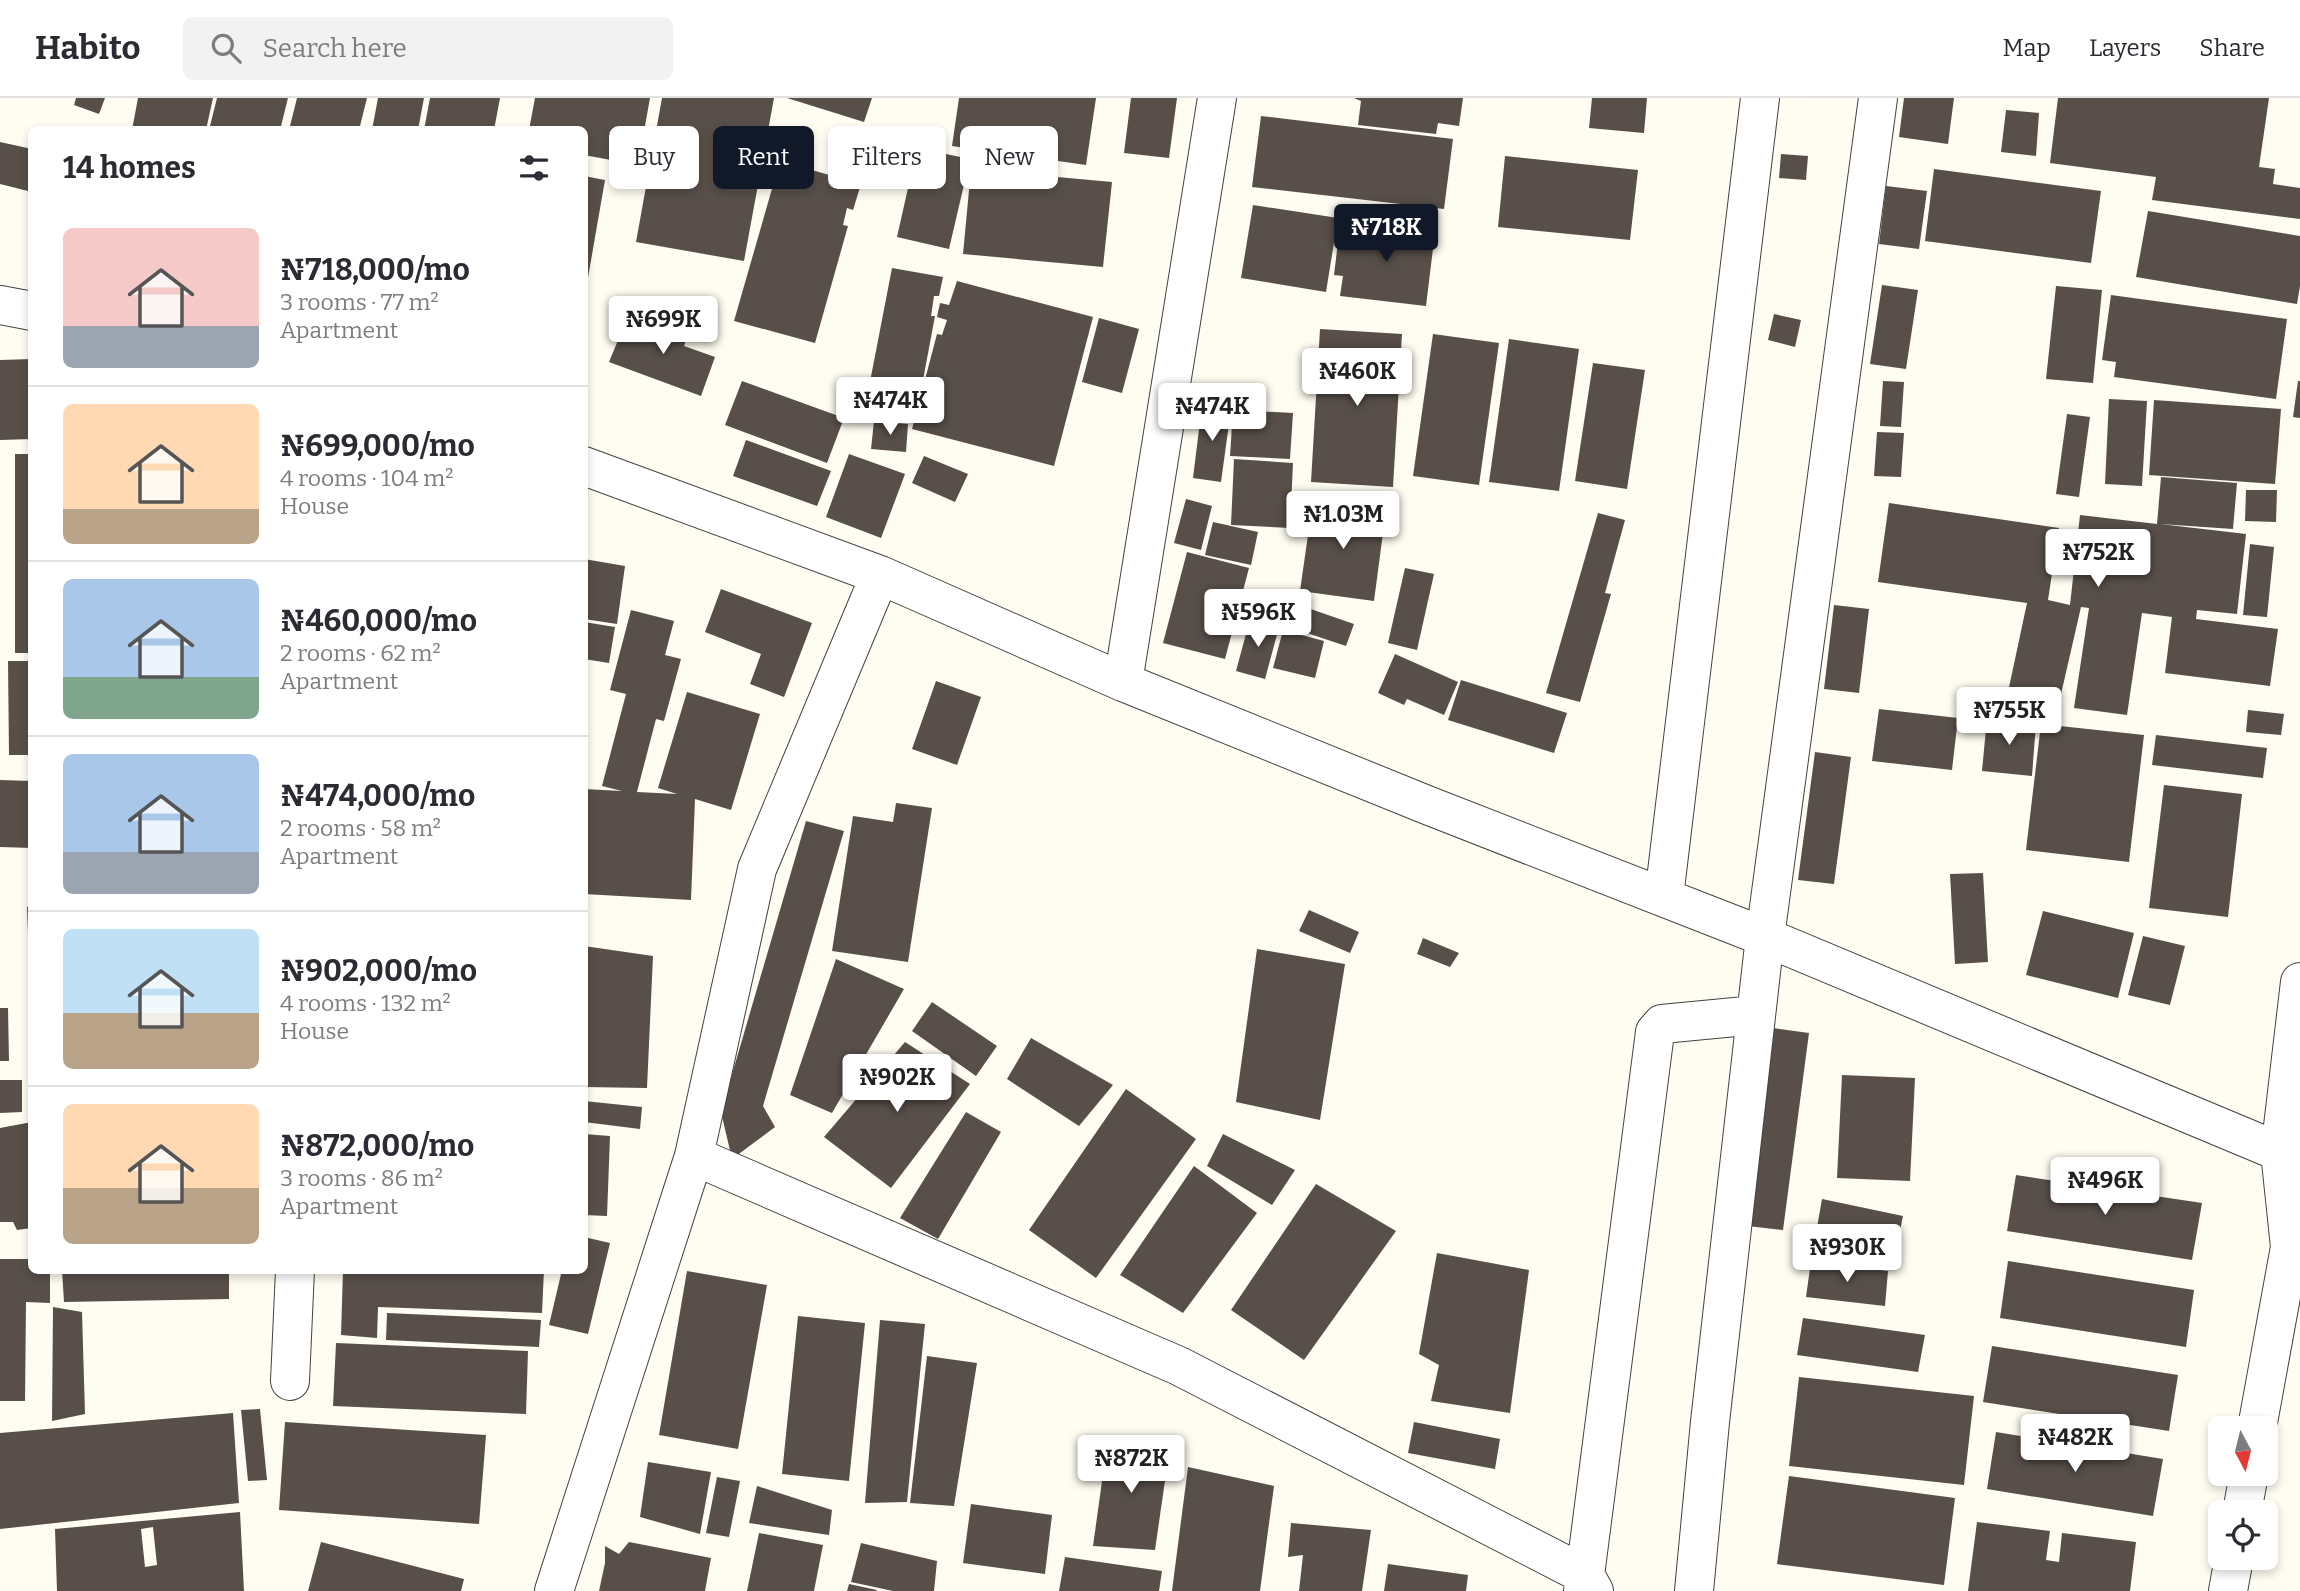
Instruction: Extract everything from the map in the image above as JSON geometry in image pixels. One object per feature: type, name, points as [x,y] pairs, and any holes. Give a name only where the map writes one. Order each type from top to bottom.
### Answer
[{"type":"street","points":[[1124,682],[1217,98]]},
{"type":"street","points":[[1664,897],[1760,98]]},
{"type":"street","points":[[1694,1591],[1710,1422],[1765,937],[1878,98]]},
{"type":"street","points":[[0,304],[28,310]]},
{"type":"street","points":[[588,467],[880,575],[1124,682],[1427,805],[1765,937],[2290,1158]]},
{"type":"street","points":[[554,1591],[694,1156],[757,869],[880,575]]},
{"type":"street","points":[[2259,1416],[2290,1247],[2290,1158],[2300,982]]},
{"type":"street","points":[[694,1156],[1179,1366],[1587,1586],[1655,1032],[1662,1024],[1756,1015]]},
{"type":"street","points":[[290,1381],[295,1274]]},
{"type":"street","points":[[2228,1591],[2232,1570]]},
{"type":"building","points":[[76,98],[105,98],[99,114],[74,105]]},
{"type":"building","points":[[138,98],[213,98],[207,126],[133,126]]},
{"type":"building","points":[[217,98],[288,98],[281,126],[210,126]]},
{"type":"building","points":[[297,98],[367,98],[360,126],[290,126]]},
{"type":"building","points":[[378,98],[424,98],[419,126],[373,126]]},
{"type":"building","points":[[430,98],[500,98],[495,126],[425,126]]},
{"type":"building","points":[[535,98],[650,98],[645,126],[609,126],[609,160],[588,156],[588,126],[530,126]]},
{"type":"building","points":[[662,98],[774,98],[769,126],[713,126],[713,189],[757,189],[744,261],[636,242],[646,189],[699,189],[699,126],[657,126]]},
{"type":"building","points":[[787,98],[872,98],[864,122]]},
{"type":"building","points":[[959,98],[1096,98],[1086,165],[1058,161],[1058,126],[960,126],[960,147],[952,146]]},
{"type":"building","points":[[1131,98],[1177,98],[1169,158],[1124,153]]},
{"type":"building","points":[[1354,98],[1463,98],[1459,126],[1438,123],[1436,134],[1358,125],[1361,101]]},
{"type":"building","points":[[1592,98],[1647,98],[1644,133],[1589,128]]},
{"type":"building","points":[[1904,98],[1954,98],[1948,144],[1899,137]]},
{"type":"building","points":[[2058,98],[2269,98],[2259,167],[2275,169],[2273,184],[2300,188],[2300,219],[2152,200],[2156,177],[2050,163]]},
{"type":"building","points":[[2006,110],[2039,113],[2036,156],[2001,152]]},
{"type":"building","points":[[1261,116],[1453,139],[1444,209],[1252,187]]},
{"type":"building","points":[[0,142],[28,148],[28,191],[0,184]]},
{"type":"building","points":[[946,154],[960,157],[960,189],[963,189],[949,249],[897,237],[908,189],[946,189]]},
{"type":"building","points":[[1781,154],[1808,156],[1806,180],[1779,178]]},
{"type":"building","points":[[1505,156],[1638,170],[1630,240],[1498,227]]},
{"type":"building","points":[[1934,169],[2101,191],[2091,263],[1925,241]]},
{"type":"building","points":[[814,171],[828,175],[828,189],[859,189],[853,210],[847,208],[843,225],[848,226],[815,343],[734,321],[772,189],[814,189]]},
{"type":"building","points":[[588,177],[605,180],[588,278]]},
{"type":"building","points":[[1058,177],[1112,182],[1103,267],[963,254],[969,189],[1058,189]]},
{"type":"building","points":[[1886,186],[1927,191],[1919,249],[1879,244]]},
{"type":"building","points":[[1253,205],[1338,218],[1326,292],[1241,278]]},
{"type":"building","points":[[2148,211],[2300,236],[2300,286],[2297,304],[2136,277]]},
{"type":"building","points":[[1349,222],[1435,232],[1426,306],[1340,296],[1343,276],[1334,275],[1338,242],[1347,244]]},
{"type":"building","points":[[892,268],[943,277],[939,296],[934,296],[931,316],[935,316],[920,396],[869,387]]},
{"type":"building","points":[[957,281],[1093,317],[1054,466],[912,429],[937,334],[942,335],[947,320],[937,317],[940,303],[949,305]]},
{"type":"building","points":[[1882,285],[1918,290],[1906,369],[1870,364]]},
{"type":"building","points":[[2056,286],[2102,290],[2093,383],[2046,379]]},
{"type":"building","points":[[2111,295],[2287,319],[2276,399],[2114,377],[2116,362],[2102,360]]},
{"type":"building","points":[[1774,314],[1801,320],[1795,347],[1768,340]]},
{"type":"building","points":[[641,316],[689,332],[684,346],[715,357],[701,396],[609,362],[621,333],[633,338]]},
{"type":"building","points":[[1099,318],[1139,329],[1122,393],[1082,382]]},
{"type":"building","points":[[1320,329],[1402,334],[1393,487],[1311,482]]},
{"type":"building","points":[[1433,334],[1499,343],[1479,485],[1413,476]]},
{"type":"building","points":[[1509,339],[1579,349],[1559,491],[1489,482]]},
{"type":"building","points":[[28,359],[28,439],[0,440],[0,360]]},
{"type":"building","points":[[1593,363],[1645,370],[1627,489],[1575,481]]},
{"type":"building","points":[[742,381],[844,418],[827,463],[725,425]]},
{"type":"building","points":[[1883,381],[1904,382],[1901,427],[1880,426]]},
{"type":"building","points":[[2300,381],[2300,418],[2293,417]]},
{"type":"building","points":[[2109,399],[2147,401],[2142,486],[2105,484]]},
{"type":"building","points":[[2154,400],[2281,409],[2275,484],[2149,475]]},
{"type":"building","points":[[1202,405],[1231,409],[1221,482],[1193,478]]},
{"type":"building","points":[[1233,410],[1293,413],[1290,459],[1230,456]]},
{"type":"building","points":[[2067,414],[2090,417],[2079,497],[2056,494]]},
{"type":"building","points":[[874,421],[908,424],[906,452],[871,449]]},
{"type":"building","points":[[1877,432],[1904,433],[1901,477],[1874,476]]},
{"type":"building","points":[[746,440],[831,471],[817,506],[733,476]]},
{"type":"building","points":[[15,454],[28,454],[28,653],[15,653]]},
{"type":"building","points":[[849,454],[905,474],[881,538],[826,517]]},
{"type":"building","points":[[924,456],[968,474],[955,502],[912,483]]},
{"type":"building","points":[[1234,459],[1293,463],[1290,528],[1231,525]]},
{"type":"building","points":[[2161,477],[2237,483],[2233,529],[2160,524],[2246,534],[2237,614],[2197,610],[2196,619],[2278,629],[2270,686],[2165,673],[2172,617],[2142,613],[2127,715],[2074,708],[2089,608],[2081,607],[2059,703],[2008,692],[2027,603],[1878,582],[1889,503],[2059,528],[2048,600],[2070,605],[2080,515],[2157,524]]},
{"type":"building","points":[[2246,490],[2277,490],[2276,522],[2245,521]]},
{"type":"building","points":[[1186,499],[1212,506],[1201,550],[1174,543]]},
{"type":"building","points":[[1313,500],[1386,510],[1374,601],[1300,591]]},
{"type":"building","points":[[1598,513],[1625,520],[1605,593],[1611,594],[1580,702],[1546,693]]},
{"type":"building","points":[[1213,522],[1258,532],[1251,565],[1205,555]]},
{"type":"building","points":[[2250,544],[2274,547],[2267,617],[2243,615]]},
{"type":"building","points":[[1187,552],[1249,568],[1225,659],[1163,643]]},
{"type":"building","points":[[588,560],[625,566],[617,624],[588,620]]},
{"type":"building","points":[[1405,568],[1434,574],[1417,650],[1388,643]]},
{"type":"building","points":[[721,589],[812,623],[784,697],[750,684],[761,654],[705,632]]},
{"type":"building","points":[[1264,593],[1354,624],[1346,646],[1256,616]]},
{"type":"building","points":[[1834,605],[1869,609],[1859,693],[1824,689]]},
{"type":"building","points":[[631,610],[674,621],[665,655],[681,659],[664,721],[656,719],[637,792],[677,794],[658,788],[687,692],[760,714],[731,810],[695,799],[691,900],[588,894],[588,789],[622,791],[602,786],[626,694],[610,690]]},
{"type":"building","points":[[1250,619],[1279,627],[1265,679],[1236,671]]},
{"type":"building","points":[[588,623],[615,627],[609,663],[588,660]]},
{"type":"building","points":[[1283,630],[1324,641],[1315,678],[1273,668]]},
{"type":"building","points":[[1395,654],[1458,682],[1444,715],[1407,699],[1404,705],[1378,693]]},
{"type":"building","points":[[8,661],[28,661],[28,755],[9,755]]},
{"type":"building","points":[[1461,680],[1567,713],[1554,753],[1448,720]]},
{"type":"building","points":[[936,681],[981,697],[957,765],[912,749]]},
{"type":"building","points":[[1879,709],[1958,718],[1952,770],[1872,761]]},
{"type":"building","points":[[2248,710],[2284,714],[2281,735],[2246,732]]},
{"type":"building","points":[[1987,718],[2036,723],[2032,776],[1982,771]]},
{"type":"building","points":[[2041,724],[2144,735],[2129,862],[2026,850]]},
{"type":"building","points":[[2156,735],[2267,748],[2263,778],[2152,765]]},
{"type":"building","points":[[1815,752],[1851,757],[1834,884],[1798,880]]},
{"type":"building","points":[[0,780],[28,781],[28,848],[0,847]]},
{"type":"building","points":[[2164,785],[2242,794],[2228,917],[2149,908]]},
{"type":"building","points":[[896,803],[932,808],[908,962],[832,951],[853,816],[893,822]]},
{"type":"building","points":[[806,821],[844,831],[763,1106],[775,1127],[732,1159],[721,1112]]},
{"type":"building","points":[[1983,873],[1988,962],[1955,964],[1950,874]]},
{"type":"building","points":[[1309,910],[1359,932],[1350,953],[1299,931]]},
{"type":"building","points":[[2043,911],[2134,933],[2118,998],[2026,975]]},
{"type":"building","points":[[2143,936],[2185,946],[2170,1005],[2128,995]]},
{"type":"building","points":[[1423,938],[1459,953],[1450,967],[1417,954]]},
{"type":"building","points":[[588,947],[653,956],[647,1088],[588,1087]]},
{"type":"building","points":[[1257,949],[1345,964],[1320,1120],[1236,1102]]},
{"type":"building","points":[[836,959],[904,989],[832,1113],[790,1095]]},
{"type":"building","points":[[932,1002],[997,1046],[976,1076],[912,1031]]},
{"type":"building","points":[[0,1008],[8,1008],[9,1061],[0,1061]]},
{"type":"building","points":[[1766,1027],[1809,1033],[1783,1230],[1739,1225]]},
{"type":"building","points":[[1031,1038],[1113,1085],[1079,1126],[1007,1079]]},
{"type":"building","points":[[905,1042],[970,1084],[891,1188],[824,1137]]},
{"type":"building","points":[[1842,1075],[1915,1078],[1910,1181],[1837,1178]]},
{"type":"building","points":[[0,1080],[22,1080],[22,1112],[0,1113]]},
{"type":"building","points":[[1126,1089],[1196,1139],[1096,1278],[1029,1230]]},
{"type":"building","points":[[588,1101],[642,1107],[640,1129],[588,1122]]},
{"type":"building","points":[[966,1112],[1001,1132],[938,1239],[900,1218]]},
{"type":"building","points":[[28,1123],[28,1229],[17,1230],[13,1222],[0,1222],[0,1128]]},
{"type":"building","points":[[588,1134],[610,1136],[607,1216],[588,1215]]},
{"type":"building","points":[[1223,1134],[1295,1170],[1272,1205],[1207,1166]]},
{"type":"building","points":[[1194,1166],[1257,1213],[1183,1313],[1120,1275]]},
{"type":"building","points":[[2016,1175],[2202,1203],[2192,1260],[2007,1231]]},
{"type":"building","points":[[1316,1184],[1396,1231],[1304,1360],[1231,1310]]},
{"type":"building","points":[[1822,1199],[1903,1216],[1895,1255],[1815,1239]]},
{"type":"building","points":[[588,1238],[610,1243],[588,1334],[549,1325],[561,1274],[588,1274]]},
{"type":"building","points":[[1437,1253],[1529,1270],[1510,1413],[1431,1401],[1439,1365],[1419,1354]]},
{"type":"building","points":[[0,1259],[28,1259],[28,1274],[50,1274],[50,1303],[26,1302],[25,1401],[0,1401]]},
{"type":"building","points":[[1811,1261],[1888,1271],[1885,1306],[1806,1297]]},
{"type":"building","points":[[2008,1261],[2194,1290],[2186,1347],[2000,1318]]},
{"type":"building","points":[[687,1271],[767,1285],[738,1449],[659,1435]]},
{"type":"building","points":[[62,1274],[229,1274],[229,1299],[64,1302]]},
{"type":"building","points":[[343,1274],[544,1274],[542,1313],[378,1307],[377,1338],[341,1335]]},
{"type":"building","points":[[53,1307],[82,1312],[85,1414],[52,1421]]},
{"type":"building","points":[[387,1313],[541,1320],[539,1347],[386,1340]]},
{"type":"building","points":[[798,1316],[865,1323],[849,1481],[782,1474]]},
{"type":"building","points":[[1803,1318],[1925,1335],[1918,1372],[1797,1355]]},
{"type":"building","points":[[880,1320],[925,1324],[907,1502],[865,1503]]},
{"type":"building","points":[[336,1343],[528,1351],[526,1414],[333,1406]]},
{"type":"building","points":[[1992,1346],[2178,1375],[2169,1431],[1983,1402]]},
{"type":"building","points":[[927,1356],[977,1363],[954,1506],[910,1503]]},
{"type":"building","points":[[1799,1377],[1974,1396],[1964,1485],[1789,1466]]},
{"type":"building","points":[[260,1409],[267,1480],[248,1481],[241,1410]]},
{"type":"building","points":[[233,1413],[239,1503],[0,1529],[0,1433]]},
{"type":"building","points":[[285,1422],[486,1435],[479,1524],[279,1510]]},
{"type":"building","points":[[1414,1422],[1500,1439],[1495,1469],[1408,1453]]},
{"type":"building","points":[[1996,1432],[2163,1459],[2153,1516],[1987,1489]]},
{"type":"building","points":[[1108,1438],[1170,1446],[1155,1550],[1093,1546]]},
{"type":"building","points":[[648,1462],[711,1472],[700,1534],[640,1517]]},
{"type":"building","points":[[1188,1467],[1274,1486],[1260,1591],[1172,1591]]},
{"type":"building","points":[[1789,1476],[1955,1498],[1944,1585],[1777,1564]]},
{"type":"building","points":[[717,1477],[740,1481],[729,1537],[706,1533]]},
{"type":"building","points":[[757,1486],[832,1510],[829,1535],[749,1523]]},
{"type":"building","points":[[971,1504],[1052,1515],[1045,1574],[963,1563]]},
{"type":"building","points":[[240,1512],[244,1591],[57,1591],[55,1529]],"holes":[[[153,1527],[157,1565],[145,1567],[141,1529]]]},
{"type":"building","points":[[1977,1522],[2050,1531],[2046,1560],[2059,1562],[2062,1533],[2136,1542],[2130,1591],[1968,1591]]},
{"type":"building","points":[[1291,1523],[1371,1530],[1362,1591],[1299,1591],[1303,1555],[1288,1557]]},
{"type":"building","points":[[759,1533],[823,1545],[814,1591],[747,1591]]},
{"type":"building","points":[[321,1542],[464,1579],[461,1591],[308,1591]]},
{"type":"building","points":[[629,1542],[711,1558],[705,1591],[599,1591],[605,1563],[605,1546],[619,1554]]},
{"type":"building","points":[[861,1543],[937,1561],[934,1591],[893,1591],[851,1582]]},
{"type":"building","points":[[1065,1557],[1162,1571],[1159,1591],[1059,1591]]},
{"type":"building","points":[[1388,1564],[1468,1575],[1466,1591],[1384,1591]]},
{"type":"building","points":[[849,1584],[877,1590],[847,1591]]}]
